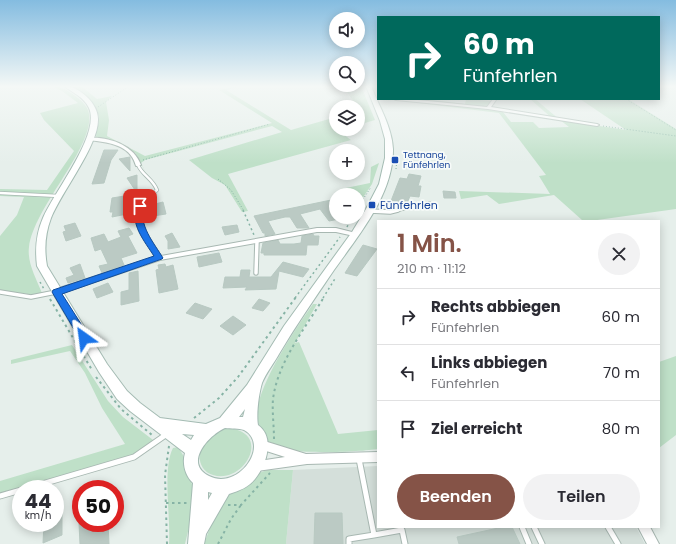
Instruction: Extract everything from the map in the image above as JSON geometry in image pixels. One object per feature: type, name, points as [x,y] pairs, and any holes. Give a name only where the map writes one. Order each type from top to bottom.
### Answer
[{"type":"main road","points":[[93,111],[95,123],[90,139],[59,196],[41,234],[39,251],[42,266],[52,293],[113,384],[135,407],[163,432],[193,450]]},
{"type":"main road","points":[[225,422],[256,384],[288,329],[349,232],[368,211],[383,181],[389,153],[386,129],[380,111]]},
{"type":"main road","points":[[251,427],[250,417],[256,384]]},
{"type":"main road","points":[[225,422],[238,422],[251,427],[259,437],[261,445],[260,458],[257,466],[242,480],[224,487],[213,486],[201,481],[197,477],[192,466],[193,450],[197,441],[206,431],[225,422]]},
{"type":"main road","points":[[163,432],[185,428],[206,431]]},
{"type":"main road","points":[[197,538],[201,481]]},
{"type":"main road","points":[[197,538],[224,487]]},
{"type":"street","points":[[509,111],[597,126]]},
{"type":"street","points":[[90,139],[105,141],[134,154],[138,164]]},
{"type":"street","points":[[140,224],[142,231],[159,258]]},
{"type":"street","points":[[52,293],[159,258],[317,230],[349,232]]},
{"type":"street","points":[[261,445],[307,459]]},
{"type":"street","points":[[257,466],[307,459],[359,459],[377,457]]},
{"type":"street","points":[[645,528],[653,544]]},
{"type":"lane","points":[[138,164],[140,169],[154,181],[157,190],[140,206],[140,224]]},
{"type":"lane","points":[[0,193],[59,196]]},
{"type":"lane","points":[[368,211],[390,212],[430,203]]},
{"type":"lane","points":[[256,273],[257,241]]},
{"type":"lane","points":[[0,292],[31,297],[52,293]]},
{"type":"lane","points":[[56,480],[134,457],[163,432]]},
{"type":"lane","points":[[359,459],[374,535]]},
{"type":"lane","points":[[0,496],[12,493]]},
{"type":"lane","points":[[522,528],[529,544]]},
{"type":"lane","points":[[534,528],[542,544]]},
{"type":"lane","points":[[609,528],[618,544]]},
{"type":"lane","points":[[349,544],[349,539],[402,530],[405,544]]},
{"type":"path","points":[[646,111],[676,130]]},
{"type":"path","points":[[138,164],[152,157],[270,124]]},
{"type":"path","points":[[597,126],[676,136]]},
{"type":"path","points":[[218,178],[231,189],[239,202],[257,241]]},
{"type":"path","points":[[365,196],[372,186]]},
{"type":"path","points":[[185,428],[219,398],[238,378],[349,232],[351,224]]},
{"type":"path","points":[[39,279],[52,293],[106,394],[118,408],[163,432],[168,447],[165,475],[167,544]]},
{"type":"path","points":[[218,544],[231,519],[241,505]]},
{"type":"shaded area","points":[[377,466],[377,528],[637,528],[645,544],[286,544],[293,470]]},
{"type":"green space","points":[[46,111],[88,111],[89,114],[88,128],[82,144],[41,214],[33,231],[29,247],[29,259],[42,293],[35,295],[0,290],[0,236],[17,215],[24,197],[0,196],[0,189],[47,190],[74,151],[44,120],[40,113]]},
{"type":"green space","points":[[98,111],[108,111],[109,120],[107,136],[145,156],[272,123],[253,111],[261,111],[291,130],[329,119],[329,136],[346,136],[351,140],[337,144],[329,144],[329,146],[228,174],[248,211],[242,212],[225,185],[212,178],[189,160],[282,132],[272,126],[145,160],[141,163],[145,171],[135,153],[96,137],[99,118]]},
{"type":"green space","points":[[365,111],[371,111],[375,120],[365,123]]},
{"type":"green space","points":[[486,111],[503,112],[511,122],[533,122],[539,128],[569,127],[560,120],[626,130],[598,111],[648,111],[676,129],[676,209],[597,220],[582,220],[554,195],[499,204],[487,195],[461,199],[459,191],[550,194],[539,176],[546,175],[499,113]]},
{"type":"green space","points":[[544,111],[550,111],[560,120],[553,119]]},
{"type":"green space","points":[[379,163],[372,184],[365,194],[365,188],[346,188],[370,183],[371,167]]},
{"type":"green space","points":[[313,304],[317,304],[295,343],[299,342],[338,434],[377,430],[377,449],[339,452],[305,452],[278,448],[270,444],[263,436],[257,415],[258,405],[274,366]]},
{"type":"green space","points":[[72,345],[108,401],[123,417],[157,443],[135,458],[54,480],[12,480],[12,493],[0,498],[0,481],[125,444],[102,408],[85,373],[70,351],[11,364],[11,360]]},
{"type":"green space","points":[[676,356],[676,435],[660,447],[660,362]]},
{"type":"green space","points":[[224,428],[239,431],[248,437],[251,446],[250,456],[244,465],[235,472],[225,476],[213,475],[203,468],[200,458],[201,446],[208,437]]},
{"type":"green space","points":[[178,447],[183,455],[185,466],[193,487],[193,510],[185,544],[169,544],[168,468],[173,448]]},
{"type":"green space","points":[[267,470],[293,470],[286,544],[204,544],[221,498],[259,473]]},
{"type":"building","points":[[104,150],[118,150],[111,160],[104,183],[92,184]]},
{"type":"building","points":[[130,157],[130,171],[119,159]]},
{"type":"building","points":[[409,174],[421,176],[418,186],[421,186],[419,197],[410,196],[407,203],[391,201],[400,178],[407,179]]},
{"type":"building","points":[[137,175],[137,193],[127,178]]},
{"type":"building","points":[[443,191],[455,192],[456,198],[444,198]]},
{"type":"building","points":[[137,194],[136,204],[128,205],[127,214],[112,217],[113,212],[110,212],[112,198]]},
{"type":"building","points":[[329,200],[329,221],[320,209],[300,214],[309,228],[297,228],[290,217],[285,217],[268,221],[275,234],[265,236],[265,233],[263,233],[254,216]]},
{"type":"building","points":[[163,202],[166,214],[153,216],[151,205]]},
{"type":"building","points":[[75,223],[81,236],[66,241],[63,232],[66,231],[64,226]]},
{"type":"building","points":[[237,225],[239,232],[225,235],[222,227]]},
{"type":"building","points":[[129,228],[133,234],[128,236],[137,253],[121,258],[124,265],[102,273],[99,266],[108,264],[101,249],[95,251],[91,238],[104,234],[108,242],[121,237],[118,231]]},
{"type":"building","points":[[172,233],[180,247],[168,249],[168,241],[165,236]]},
{"type":"building","points":[[313,234],[314,236],[319,236],[318,245],[307,245],[306,255],[264,255],[264,253],[261,253],[263,243],[278,240],[280,244],[301,243],[302,236]]},
{"type":"building","points":[[363,245],[377,249],[357,276],[345,273]]},
{"type":"building","points":[[219,253],[222,262],[199,267],[197,257]]},
{"type":"building","points":[[283,262],[309,269],[303,277],[279,271],[276,289],[245,290],[247,287],[223,288],[225,277],[240,277],[241,270],[250,270],[249,277],[271,277]]},
{"type":"building","points":[[80,264],[85,278],[68,283],[66,278],[74,275],[70,268]]},
{"type":"building","points":[[165,264],[166,267],[173,265],[178,289],[159,293],[156,270],[159,269],[158,265]]},
{"type":"building","points":[[138,271],[139,301],[121,305],[121,292],[129,290],[129,273]]},
{"type":"building","points":[[108,283],[113,292],[97,298],[93,289]]},
{"type":"building","points":[[259,299],[270,303],[263,311],[252,308]]},
{"type":"building","points":[[195,303],[212,309],[203,319],[186,313]]},
{"type":"building","points":[[233,316],[246,325],[233,335],[220,326]]},
{"type":"building","points":[[315,513],[342,513],[343,544],[314,544]]},
{"type":"building","points":[[498,528],[512,528],[520,544],[459,544],[457,537]]},
{"type":"building","points":[[44,532],[62,532],[62,535],[43,543]]},
{"type":"building","points":[[79,532],[108,532],[109,544],[80,544]]},
{"type":"place","name":"Tettnang, Fünfehrlen","points":[[395,160]]},
{"type":"place","name":"Fünfehrlen","points":[[372,205]]},
{"type":"route","points":[[84,338],[56,292],[159,258],[142,231],[140,224],[140,206]]}]
